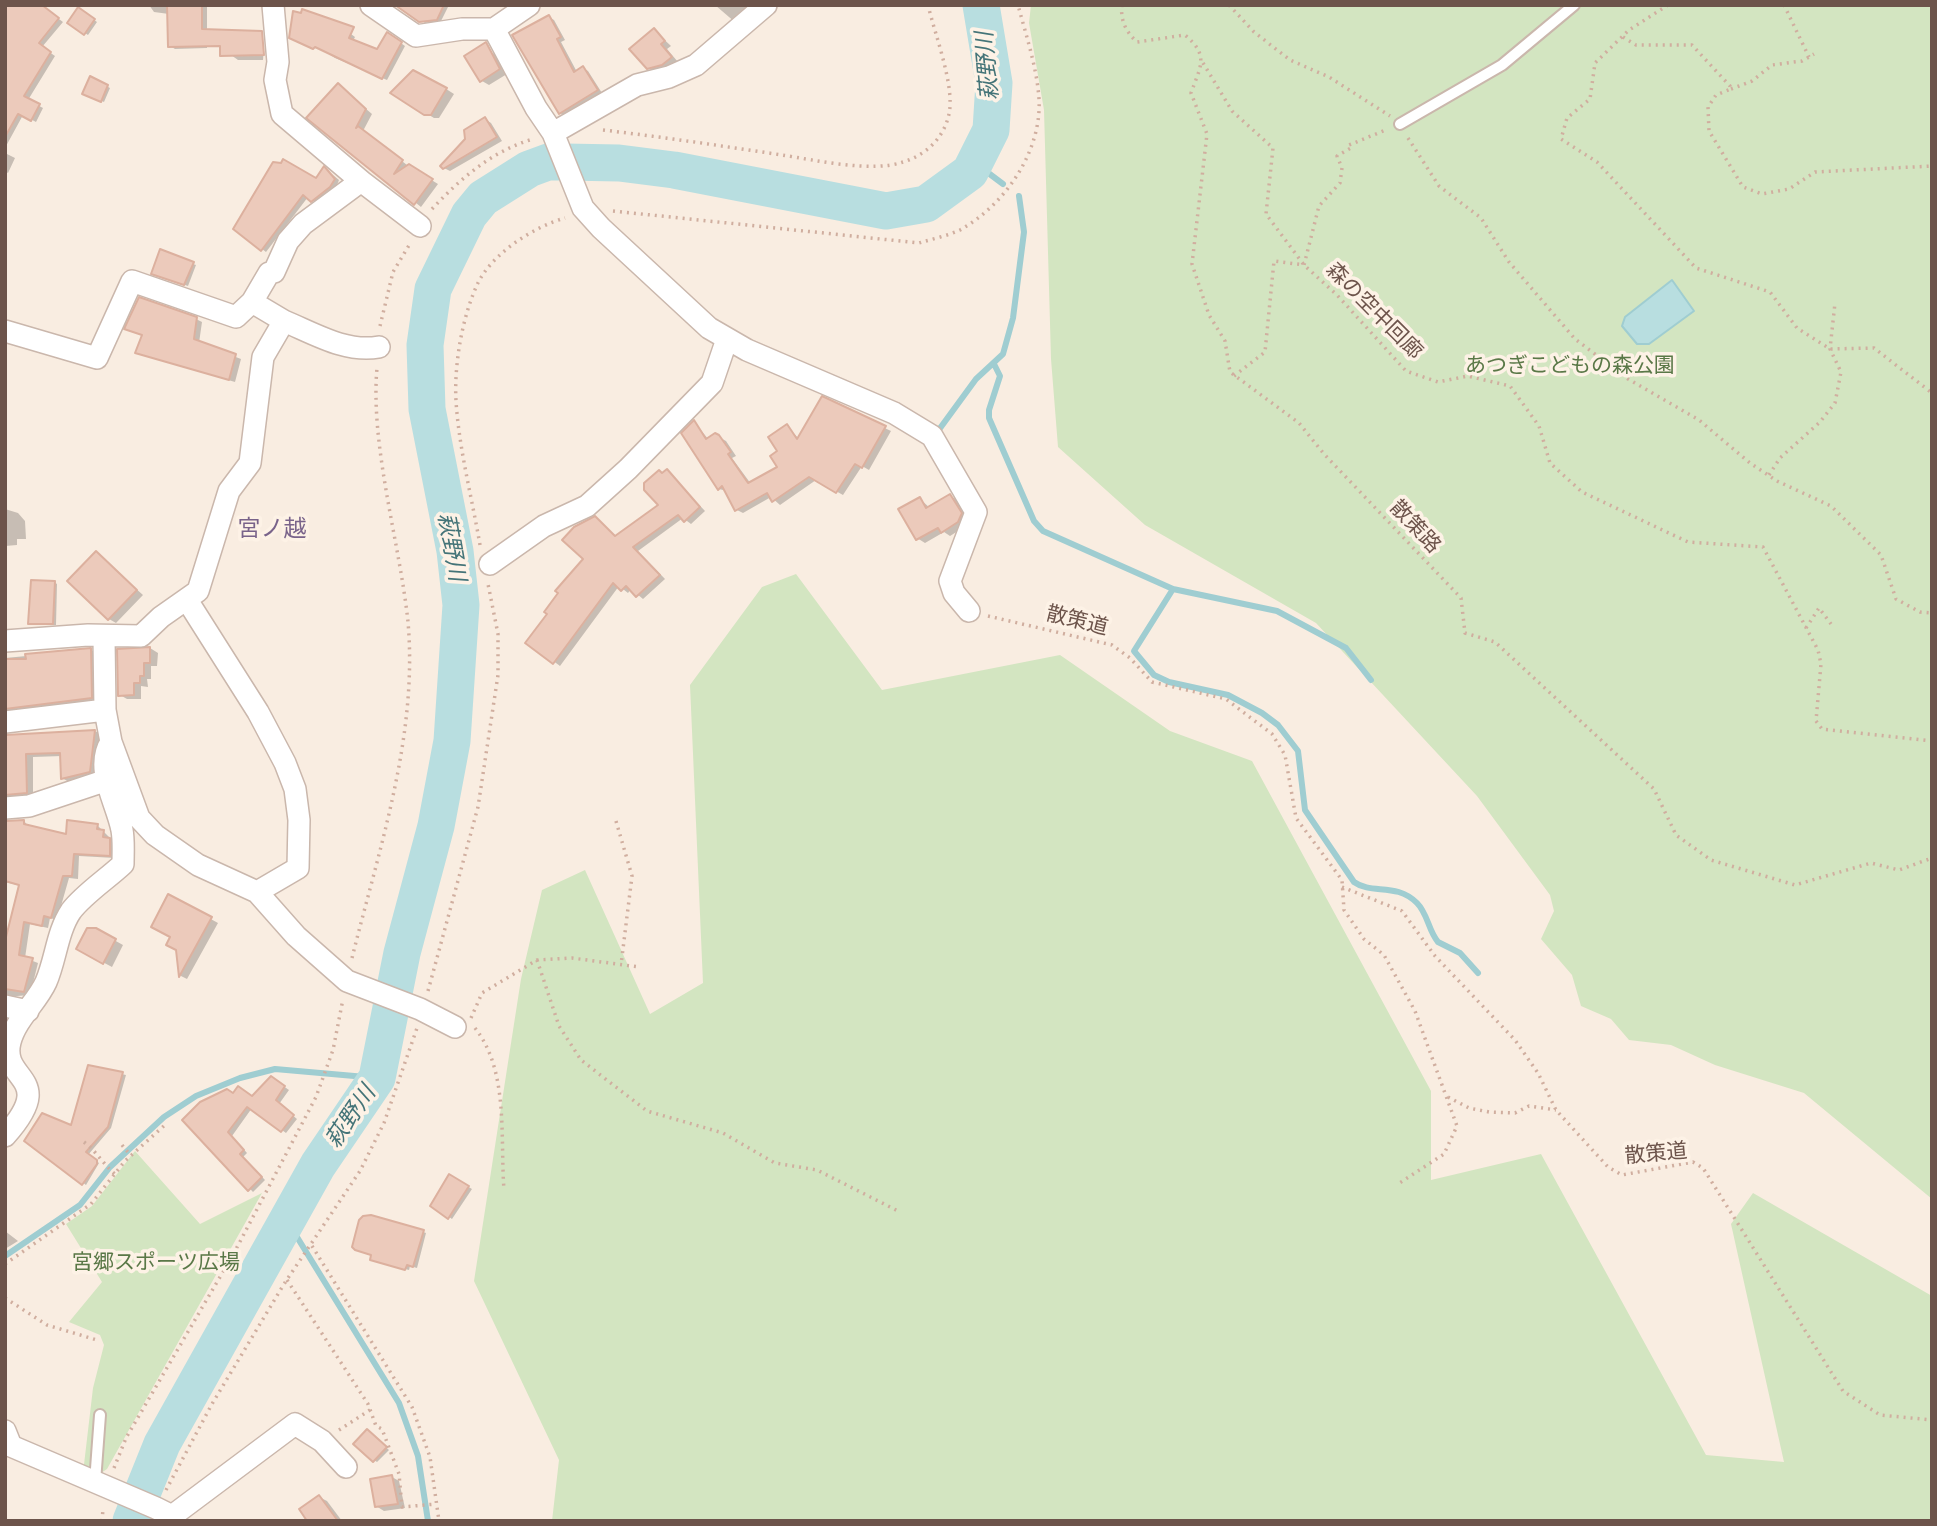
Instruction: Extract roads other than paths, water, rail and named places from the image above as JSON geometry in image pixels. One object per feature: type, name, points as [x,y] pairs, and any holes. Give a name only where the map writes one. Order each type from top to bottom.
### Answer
[{"type":"street","points":[[273,5],[278,62],[275,80],[282,114],[361,181],[420,226]]},
{"type":"street","points":[[371,5],[415,36],[462,29],[494,29],[529,5]]},
{"type":"street","points":[[554,136],[637,85],[669,77],[696,65],[766,5]]},
{"type":"street","points":[[494,29],[554,136],[584,210],[709,328],[727,339],[894,414],[932,436],[976,512],[950,581],[954,593],[969,611]]},
{"type":"street","points":[[5,331],[97,358],[132,281],[236,317],[252,302],[268,273],[274,272],[288,241],[303,224],[361,181]]},
{"type":"street","points":[[252,302],[284,321],[350,348],[362,350],[379,347]]},
{"type":"street","points":[[5,641],[88,635],[104,638],[142,636],[161,617],[198,592],[229,491],[250,463],[263,358],[284,321]]},
{"type":"street","points":[[490,564],[544,526],[587,506],[628,469],[712,383],[727,339]]},
{"type":"street","points":[[187,600],[258,712],[295,789],[299,820],[298,868],[257,892]]},
{"type":"street","points":[[104,638],[105,710],[111,742],[139,818],[155,835],[198,864],[257,892],[296,936],[352,983],[462,1024]]},
{"type":"street","points":[[5,722],[105,710]]},
{"type":"street","points":[[5,1136],[22,1117],[29,1103],[27,1087],[10,1056],[9,1043],[47,981],[54,952],[72,911],[123,864],[122,831],[107,780],[105,751],[111,742]]},
{"type":"street","points":[[5,808],[29,806],[107,780]]},
{"type":"street","points":[[5,1006],[28,1011]]},
{"type":"street","points":[[5,1431],[15,1456],[103,1487],[166,1514],[295,1424],[322,1441],[345,1467]]},
{"type":"lane","points":[[1400,124],[1502,65],[1574,5]]},
{"type":"lane","points":[[100,1415],[103,1487]]},
{"type":"water","points":[[1672,280],[1694,311],[1649,344],[1637,344],[1622,326],[1625,317]]},
{"type":"waterway","name":"萩野川","points":[[131,1521],[162,1444],[318,1165],[377,1078],[402,953],[436,826],[452,741],[461,605],[455,551],[427,409],[425,345],[433,289],[469,215],[483,198],[529,169],[548,162],[619,163],[674,170],[886,211],[926,204],[970,172],[991,130],[994,83],[981,5]]},
{"type":"waterway","points":[[975,163],[1003,184]]},
{"type":"waterway","points":[[938,431],[976,379],[1003,354],[1013,318],[1024,232],[1019,196]]},
{"type":"waterway","points":[[994,364],[1000,376],[989,418],[1034,521],[1043,531],[1173,589],[1277,611],[1346,648],[1371,680]]},
{"type":"waterway","points":[[1173,589],[1134,651],[1154,675],[1169,682],[1228,695],[1278,725],[1298,751],[1305,810],[1354,882],[1368,888],[1393,891],[1409,897],[1421,907],[1438,942],[1460,953],[1478,973]]},
{"type":"waterway","points":[[5,1256],[80,1205],[110,1167],[164,1117],[196,1096],[240,1078],[275,1069],[377,1078]]},
{"type":"waterway","points":[[285,1228],[297,1237],[399,1403],[418,1456],[428,1521]]},
{"type":"district","name":"宮ノ越","points":[[272,529]]},
{"type":"park label","name":"あつぎこどもの森公園","points":[[1570,366]]},
{"type":"park label","name":"宮郷スポーツ広場","points":[[156,1263]]}]
